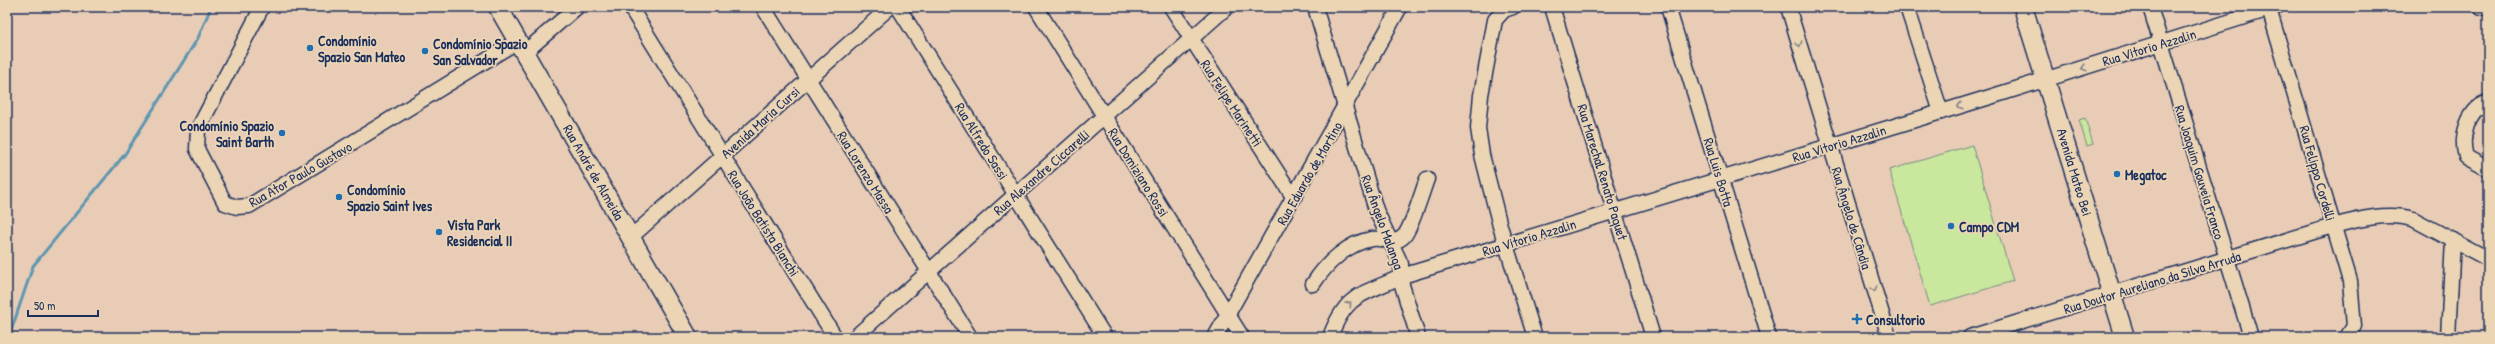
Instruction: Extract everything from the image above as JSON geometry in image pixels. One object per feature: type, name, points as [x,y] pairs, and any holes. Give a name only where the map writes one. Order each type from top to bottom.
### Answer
[{"type":"main road","name":"Rua André de Almeida","points":[[498,7],[688,337]]},
{"type":"main road","name":"Avenida Mateo Bei","points":[[2023,7],[2052,78]]},
{"type":"main road","name":"Avenida Mateo Bei","points":[[2036,7],[2052,78],[2117,293],[2125,337]]},
{"type":"main road","name":"Avenida Mateo Bei","points":[[2117,293],[2136,337]]},
{"type":"street","name":"Rua Ator Paulo Gustavo","points":[[262,7],[198,129],[196,141],[197,149],[226,203],[237,207],[249,206],[521,47],[577,7]]},
{"type":"street","name":"Rua João Batista Bianchi","points":[[630,7],[835,337]]},
{"type":"street","name":"Rua Lorenzo Massa","points":[[763,7],[970,337]]},
{"type":"street","name":"Avenida Maria Cursi","points":[[631,237],[807,79],[890,7]]},
{"type":"street","name":"Rua Alfredo Sassi","points":[[898,7],[1104,337]]},
{"type":"street","name":"Rua Domiziano Rossi","points":[[1036,7],[1242,337]]},
{"type":"street","name":"Rua Felipe Marinetti","points":[[1171,7],[1294,198]]},
{"type":"street","name":"Rua Alexandre Ciccarelli","points":[[855,337],[928,270],[1104,117],[1226,7]]},
{"type":"street","name":"Rua Ângelo Malanga","points":[[1314,7],[1346,107],[1376,210],[1389,242],[1401,264],[1402,285],[1418,337]]},
{"type":"street","name":"Rua Eduardo de Martino","points":[[1215,337],[1229,315],[1346,107],[1400,7]]},
{"type":"street","points":[[1513,7],[1504,10],[1495,20],[1480,95],[1478,128],[1482,155],[1506,245],[1535,337]]},
{"type":"street","name":"Rua Marechal Renato Paquet","points":[[1552,7],[1653,337]]},
{"type":"street","name":"Rua Luis Botta","points":[[1668,7],[1769,337]]},
{"type":"street","name":"Rua Ângelo de Cândia","points":[[1788,7],[1889,337]]},
{"type":"street","points":[[1907,7],[1940,112]]},
{"type":"street","name":"Rua Joaquim Gouveia Franco","points":[[2150,7],[2251,337]]},
{"type":"street","points":[[2481,7],[2488,8]]},
{"type":"street","name":"Rua Vitorio Azzalin","points":[[1330,337],[1340,316],[1355,298],[1374,286],[1402,276],[2052,78],[2273,8]]},
{"type":"street","name":"Rua Felippo Cordelli","points":[[2273,8],[2333,226],[2350,281],[2354,326],[2347,337]]},
{"type":"street","points":[[2488,102],[2483,104],[2470,119],[2464,135],[2463,147],[2466,157],[2488,169]]},
{"type":"street","points":[[1314,284],[1328,264],[1345,250],[1372,239],[1389,242],[1399,239],[1406,232],[1427,179]]},
{"type":"street","name":"Rua Doutor Aureliano da Silva Arruda","points":[[1970,337],[2008,331],[2117,293],[2227,258],[2333,226],[2371,217],[2402,216],[2488,258]]},
{"type":"street","points":[[2448,337],[2453,240]]},
{"type":"green space","points":[[2085,118],[2093,144],[2087,146],[2079,120]]},
{"type":"green space","name":"Campo CDM","points":[[1972,145],[2013,281],[1930,306],[1889,170]]},
{"type":"waterway","points":[[9,337],[33,266],[125,154],[198,38],[211,7]]},
{"type":"place","name":"Condomínio Spazio San Mateo","points":[[310,48]]},
{"type":"place","name":"Condomínio Spazio San Salvador","points":[[425,51]]},
{"type":"place","name":"Condomínio Spazio Saint Barth","points":[[282,133]]},
{"type":"place","name":"Megatoc","points":[[2117,174]]},
{"type":"place","name":"Condomínio Spazio Saint Ives","points":[[339,197]]},
{"type":"place","name":"Campo CDM","points":[[1951,226]]},
{"type":"place","name":"Vista Park Residencial II","points":[[439,232]]},
{"type":"place","name":"Consultorio","points":[[1857,319]]}]
